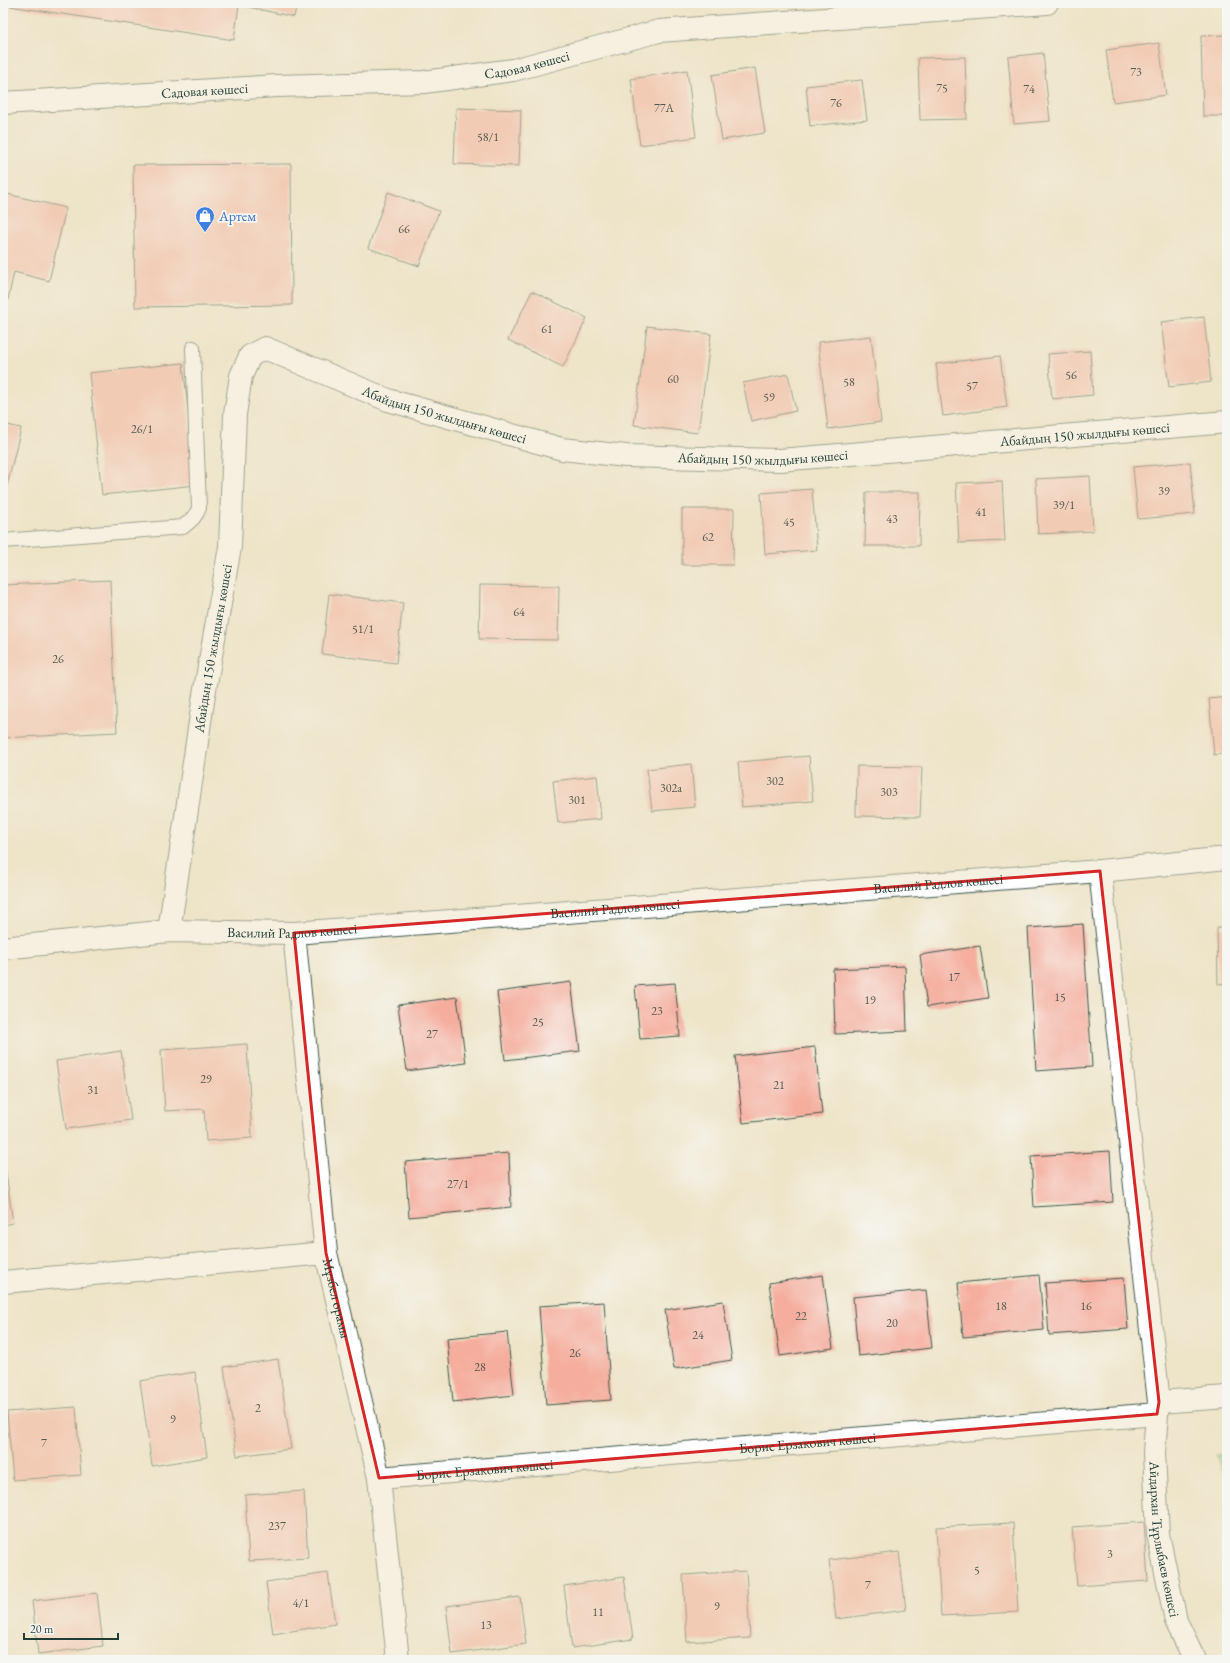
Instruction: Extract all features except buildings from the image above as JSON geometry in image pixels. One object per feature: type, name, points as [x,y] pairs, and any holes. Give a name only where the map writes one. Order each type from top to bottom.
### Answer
[{"type":"street","name":"Садовая көшесі","points":[[3,103],[276,86],[424,82],[513,70],[659,31],[1047,3]]},
{"type":"street","name":"Абайдың 150 жылдығы көшесі","points":[[169,931],[204,695],[230,547],[235,414],[241,376],[250,356],[265,348],[388,400],[562,449],[626,456],[780,460],[1227,422]]},
{"type":"street","name":"Василий Радлов көшесі","points":[[3,948],[169,931],[294,933],[1100,871],[1227,858]]},
{"type":"street","name":"Айдархан Тұрлыбаев көшесі","points":[[1100,871],[1158,1408],[1154,1453],[1158,1534],[1176,1621],[1195,1660]]},
{"type":"street","name":"Мұзбел орамы","points":[[294,933],[326,1252],[379,1478],[398,1660]]},
{"type":"street","points":[[3,1282],[326,1252]]},
{"type":"street","name":"Борис Ерзакович көшесі","points":[[379,1478],[1158,1408],[1227,1396]]},
{"type":"lane","points":[[3,541],[183,527],[192,520],[197,514],[198,508],[193,348]]},
{"type":"highlighted area","points":[[1100,871],[1159,1402],[1157,1414],[379,1478],[326,1253],[294,933]]},
{"type":"green space","points":[[1227,1454],[1227,1482],[1215,1455]]},
{"type":"place","name":"Артем","points":[[205,233]]}]
